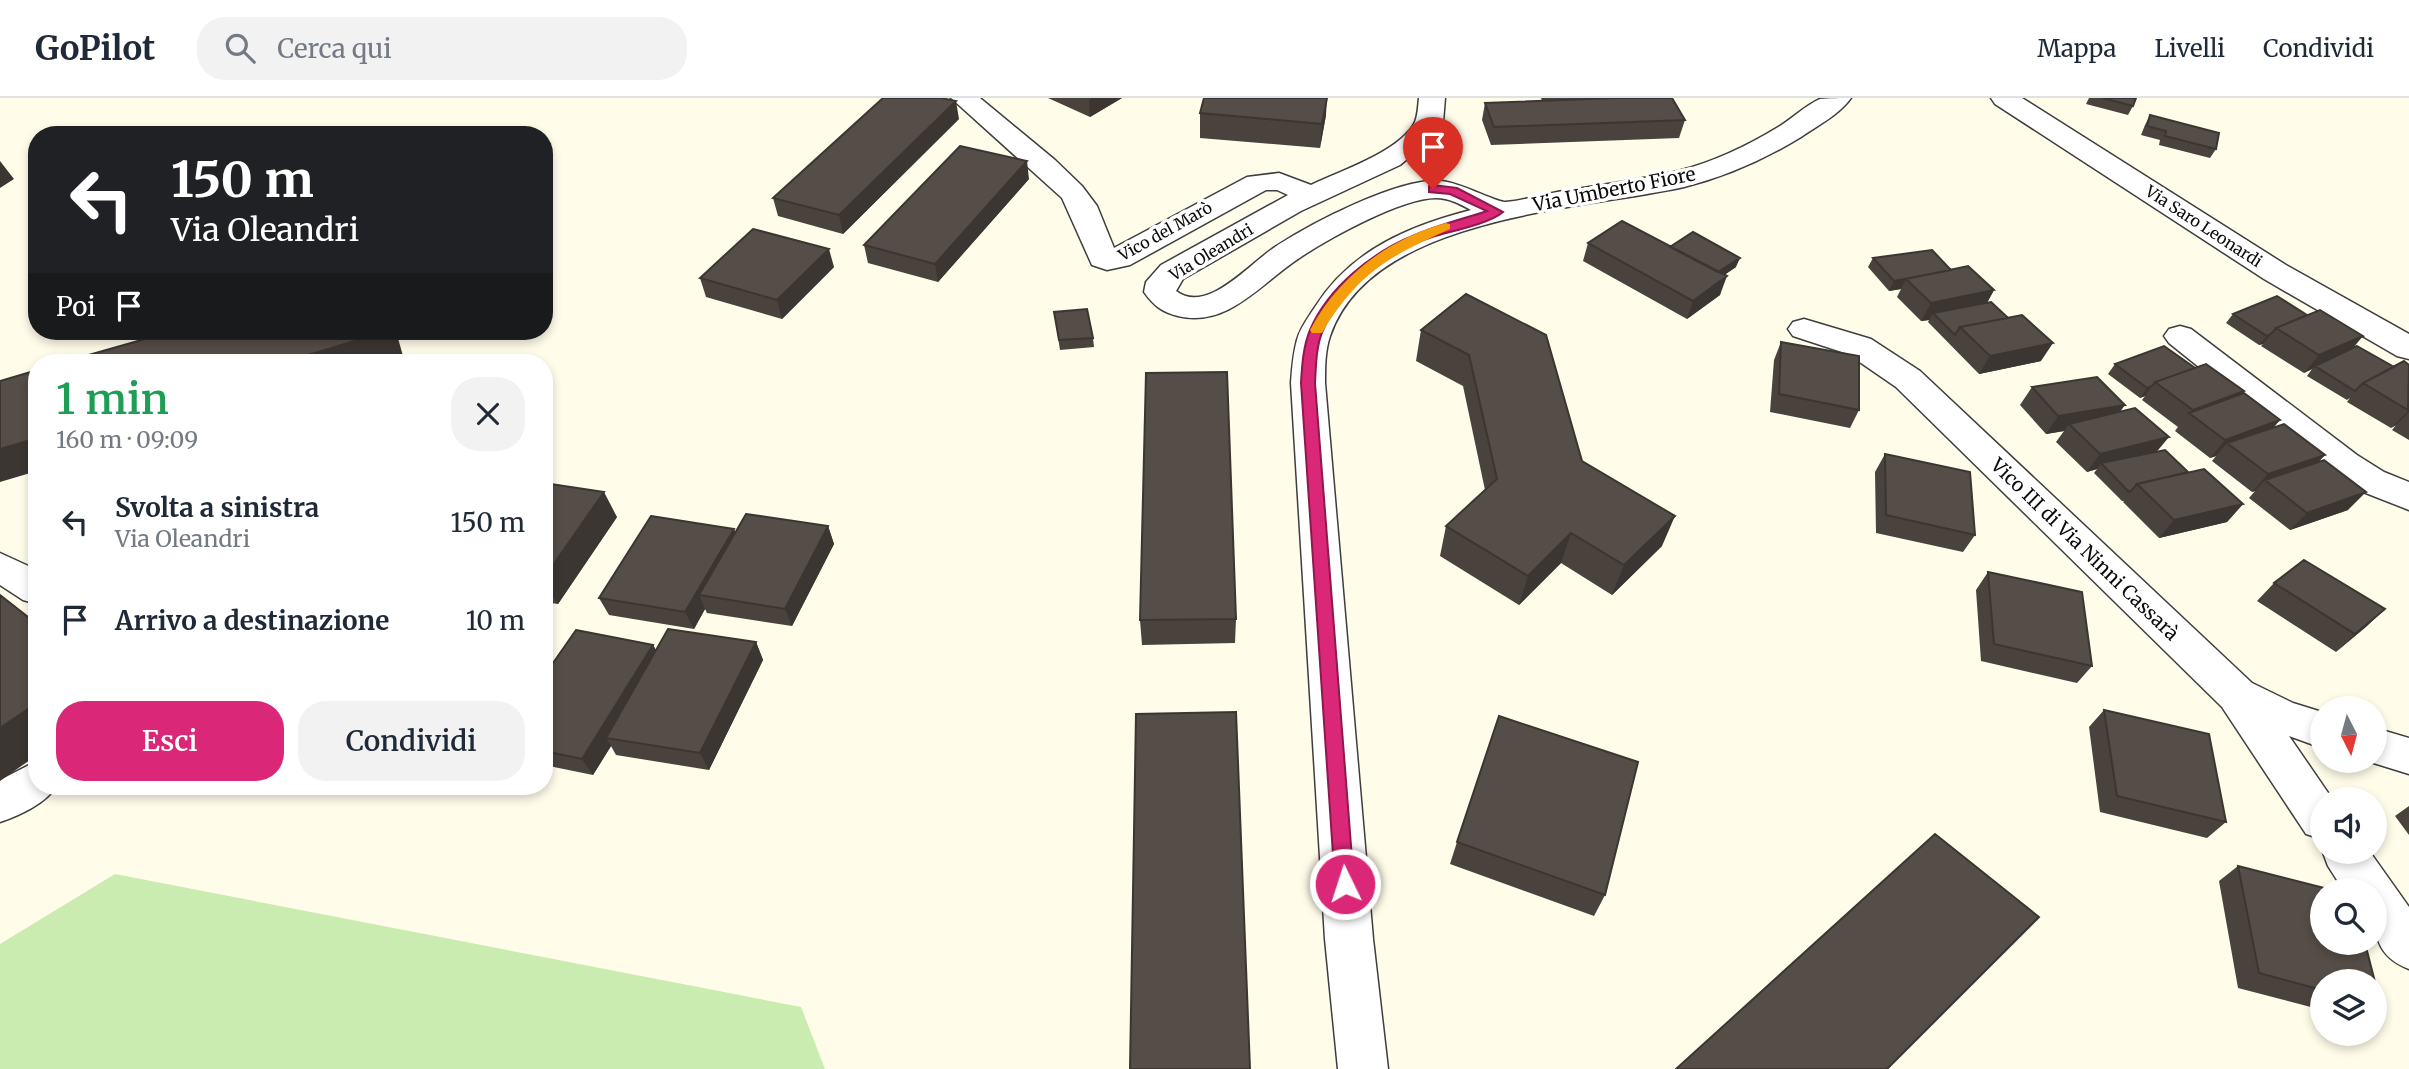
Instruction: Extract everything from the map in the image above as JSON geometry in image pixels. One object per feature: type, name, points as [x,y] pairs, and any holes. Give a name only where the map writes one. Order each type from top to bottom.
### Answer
[{"type":"street","name":"Vico del Marò","points":[[964,98],[1039,160],[1072,192],[1082,206],[1103,258],[1107,261],[1119,258],[1257,183],[1272,179],[1287,182],[1311,196]]},
{"type":"street","name":"Via Oleandri","points":[[1432,98],[1429,122],[1418,138],[1390,159],[1311,196],[1172,272],[1162,282],[1160,292],[1166,302],[1178,307],[1215,305],[1285,254],[1417,192],[1453,190],[1497,212]]},
{"type":"street","name":"Via Umberto Fiore","points":[[1363,1069],[1348,925],[1309,397],[1309,359],[1315,332],[1327,309],[1366,267],[1417,238],[1497,212],[1683,178],[1730,164],[1789,134],[1838,98]]},
{"type":"street","name":"Via Saro Leonardi","points":[[2004,98],[2275,272],[2409,348]]},
{"type":"street","name":"Vico III di Via Ninni Cassarà","points":[[1804,329],[1849,341],[1874,352],[1908,379],[2237,695],[2310,802]]},
{"type":"street","points":[[2180,336],[2344,464],[2371,481],[2409,497]]},
{"type":"street","points":[[0,567],[28,584]]},
{"type":"street","points":[[2237,695],[2280,716],[2310,726]]},
{"type":"street","points":[[2387,749],[2409,755]]},
{"type":"street","points":[[0,803],[28,786]]},
{"type":"street","points":[[2387,915],[2409,947]]},
{"type":"green space","points":[[115,874],[801,1007],[825,1069],[0,1069],[0,944]]},
{"type":"building","points":[[883,98],[941,98],[956,101],[839,215],[773,198]]},
{"type":"building","points":[[1204,98],[1327,98],[1322,124],[1200,113]]},
{"type":"building","points":[[1672,98],[1685,120],[1494,127],[1485,103]]},
{"type":"building","points":[[2103,98],[2136,98],[2133,106]]},
{"type":"building","points":[[2150,115],[2219,133],[2216,149],[2165,136],[2166,131],[2147,126]]},
{"type":"building","points":[[960,146],[1027,161],[935,264],[864,245]]},
{"type":"building","points":[[1622,221],[1727,276],[1693,301],[1588,243]]},
{"type":"building","points":[[753,229],[829,249],[777,300],[700,278]]},
{"type":"building","points":[[1693,232],[1740,258],[1718,272],[1670,247]]},
{"type":"building","points":[[1932,250],[1951,270],[1894,281],[1873,258]]},
{"type":"building","points":[[1968,266],[1994,290],[1931,303],[1906,279]]},
{"type":"building","points":[[1466,294],[1546,335],[1582,461],[1675,516],[1624,565],[1571,533],[1528,576],[1446,526],[1497,479],[1469,355],[1421,330]]},
{"type":"building","points":[[2277,296],[2307,315],[2276,328],[2267,336],[2233,314]]},
{"type":"building","points":[[1991,302],[2008,318],[1960,327],[1955,335],[1933,313]]},
{"type":"building","points":[[1087,309],[1093,338],[1059,340],[1054,312]]},
{"type":"building","points":[[2320,310],[2363,336],[2319,355],[2276,328]]},
{"type":"building","points":[[2022,315],[2053,343],[1990,356],[1960,327]]},
{"type":"building","points":[[141,340],[358,340],[312,354],[92,354]]},
{"type":"building","points":[[1781,342],[1859,356],[1859,410],[1779,394]]},
{"type":"building","points":[[2164,346],[2195,368],[2155,382],[2147,388],[2115,364]]},
{"type":"building","points":[[2357,346],[2394,367],[2363,383],[2355,391],[2315,366]]},
{"type":"building","points":[[2404,361],[2409,365],[2408,410],[2363,383]]},
{"type":"building","points":[[2206,364],[2244,391],[2193,410],[2155,382]]},
{"type":"building","points":[[1227,372],[1236,619],[1140,620],[1146,373]]},
{"type":"building","points":[[28,373],[28,441],[0,449],[0,381]]},
{"type":"building","points":[[2097,377],[2125,405],[2058,416],[2032,387]]},
{"type":"building","points":[[2244,393],[2280,420],[2225,440],[2189,413]]},
{"type":"building","points":[[2135,408],[2169,437],[2100,454],[2069,424]]},
{"type":"building","points":[[2284,424],[2325,455],[2268,474],[2227,443]]},
{"type":"building","points":[[2165,450],[2188,472],[2137,484],[2129,492],[2101,463]]},
{"type":"building","points":[[1885,454],[1970,472],[1975,535],[1886,515]]},
{"type":"building","points":[[2324,460],[2366,492],[2307,513],[2265,480]]},
{"type":"building","points":[[2204,469],[2243,504],[2174,520],[2137,484]]},
{"type":"building","points":[[553,484],[604,492],[553,565]]},
{"type":"building","points":[[746,514],[828,526],[785,609],[699,595]]},
{"type":"building","points":[[651,516],[734,529],[685,612],[599,598]]},
{"type":"building","points":[[2304,560],[2385,609],[2355,634],[2274,583]]},
{"type":"building","points":[[1988,572],[2082,592],[2092,666],[1994,644]]},
{"type":"building","points":[[0,595],[28,617],[28,709],[0,728]]},
{"type":"building","points":[[668,629],[756,642],[700,753],[606,738]]},
{"type":"building","points":[[576,630],[653,645],[582,759],[553,753],[553,663]]},
{"type":"building","points":[[2104,710],[2209,734],[2226,822],[2117,796]]},
{"type":"building","points":[[1236,712],[1250,1069],[1130,1069],[1136,714]]},
{"type":"building","points":[[1499,716],[1638,762],[1605,895],[1457,842]]},
{"type":"building","points":[[1935,834],[2039,917],[1887,1069],[1676,1069]]},
{"type":"building","points":[[2238,866],[2310,884],[2310,955],[2368,955],[2372,969],[2310,969],[2310,987],[2259,973]]},
{"type":"slow traffic","points":[[1317,330],[1327,309],[1366,267],[1390,251],[1446,227]]},
{"type":"route","points":[[1345,884],[1308,383],[1309,359],[1315,332],[1327,309],[1366,267],[1390,251],[1443,227],[1497,212],[1453,190],[1433,189]]}]
